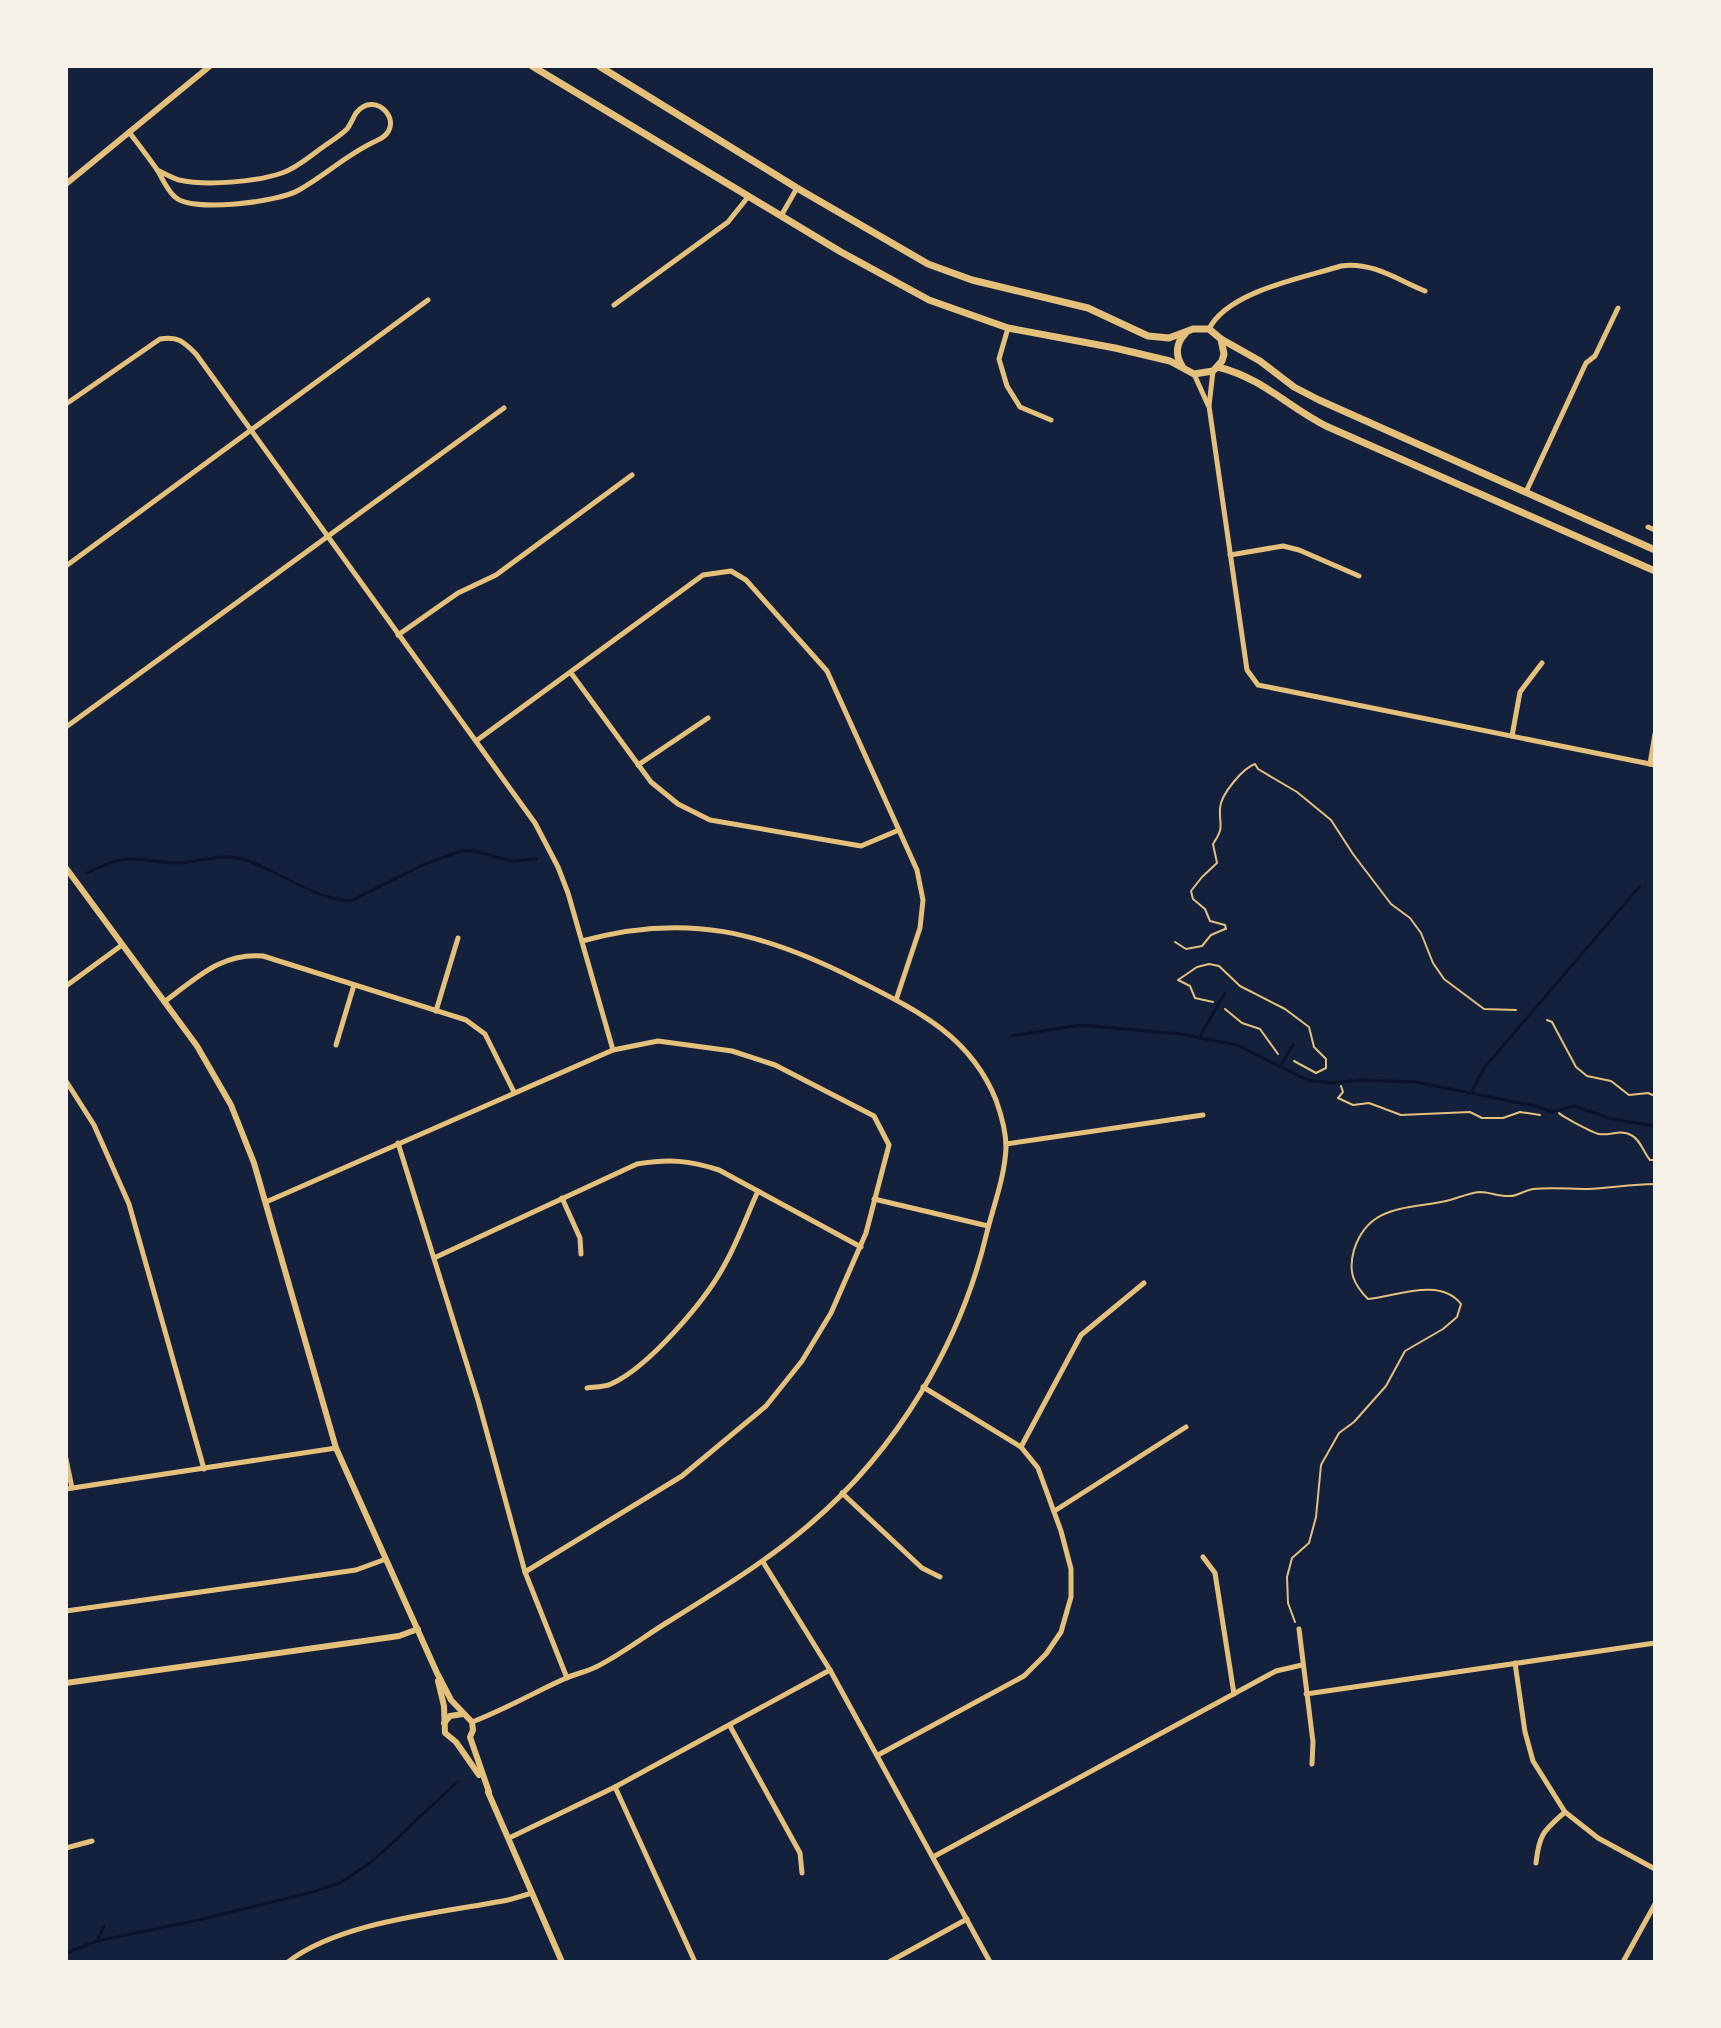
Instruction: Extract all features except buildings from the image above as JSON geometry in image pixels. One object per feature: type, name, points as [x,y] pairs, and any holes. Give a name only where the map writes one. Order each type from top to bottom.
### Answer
[{"type":"main road","points":[[532,66],[748,197],[929,300],[1008,328],[1170,361],[1194,374],[1216,369],[1257,380],[1304,415],[1326,426],[1655,571]]},
{"type":"main road","points":[[599,66],[888,243],[953,274],[1088,308],[1148,336],[1169,338],[1201,327],[1209,329],[1306,394],[1655,550]]},
{"type":"main road","points":[[1183,367],[1179,361],[1178,345],[1187,332]]},
{"type":"main road","points":[[1216,369],[1224,354],[1221,339]]},
{"type":"street","points":[[66,184],[210,66]]},
{"type":"street","points":[[129,132],[166,186],[182,201],[215,205],[282,197],[296,192],[353,152],[387,135],[390,119],[379,106],[366,105],[339,135],[294,167],[270,176],[202,182],[179,180],[157,170]]},
{"type":"street","points":[[781,216],[797,188]]},
{"type":"street","points":[[614,305],[728,222],[748,197]]},
{"type":"street","points":[[1209,329],[1221,312],[1246,297],[1353,264],[1368,266],[1425,291]]},
{"type":"street","points":[[66,566],[428,300]]},
{"type":"street","points":[[1526,492],[1586,363],[1595,356],[1618,308]]},
{"type":"street","points":[[1008,328],[999,359],[1007,386],[1020,407],[1051,420]]},
{"type":"street","points":[[66,404],[160,339],[174,336],[184,341],[196,354],[535,823],[568,893],[613,1050]]},
{"type":"street","points":[[1209,406],[1216,369]]},
{"type":"street","points":[[1194,374],[1209,406],[1247,670],[1258,685],[1652,764],[1655,734]]},
{"type":"street","points":[[66,727],[504,408]]},
{"type":"street","points":[[398,635],[458,593],[496,575],[632,475]]},
{"type":"street","points":[[1648,527],[1655,530]]},
{"type":"street","points":[[1230,555],[1283,546],[1359,576]]},
{"type":"street","points":[[476,741],[703,575],[731,571],[746,580],[827,671],[917,870],[923,900],[920,928],[896,1000]]},
{"type":"street","points":[[1512,736],[1520,692],[1542,663]]},
{"type":"street","points":[[571,673],[651,782],[678,804],[710,820],[861,846],[899,830]]},
{"type":"street","points":[[638,765],[708,718]]},
{"type":"street","points":[[66,868],[216,1076],[242,1130],[266,1202],[336,1448],[437,1673],[451,1700],[472,1722],[470,1737],[489,1792],[562,1962]]},
{"type":"street","points":[[472,1722],[595,1667],[763,1562],[842,1493],[880,1450],[944,1351],[978,1269],[1003,1174],[1006,1144],[1000,1109],[978,1063],[950,1034],[896,1000],[806,954],[741,933],[709,929],[636,929],[582,941]]},
{"type":"street","points":[[436,1011],[458,938]]},
{"type":"street","points":[[66,986],[122,945]]},
{"type":"street","points":[[164,1002],[226,959],[263,956],[466,1020],[485,1034],[514,1092]]},
{"type":"street","points":[[336,1045],[354,984]]},
{"type":"street","points":[[266,1202],[613,1050],[658,1041],[732,1051],[775,1065],[874,1116],[889,1145],[861,1247],[831,1313],[802,1361],[766,1406],[682,1476],[525,1572]]},
{"type":"street","points":[[66,1081],[102,1142],[129,1204],[204,1469]]},
{"type":"street","points":[[1006,1144],[1203,1115]]},
{"type":"street","points":[[398,1143],[478,1400],[525,1572],[567,1678]]},
{"type":"street","points":[[434,1258],[637,1164],[667,1159],[719,1170],[861,1247]]},
{"type":"street","points":[[587,1388],[610,1385],[637,1366],[693,1310],[724,1266],[758,1191]]},
{"type":"street","points":[[562,1198],[580,1238],[581,1254]]},
{"type":"street","points":[[874,1199],[988,1226]]},
{"type":"street","points":[[1021,1447],[1081,1335],[1144,1283]]},
{"type":"street","points":[[878,1755],[1024,1676],[1046,1654],[1061,1632],[1071,1597],[1071,1569],[1056,1510],[1038,1468],[1021,1447],[923,1387]]},
{"type":"street","points":[[1056,1510],[1186,1427]]},
{"type":"street","points":[[66,1459],[69,1488],[336,1448]]},
{"type":"street","points":[[842,1493],[922,1568],[940,1577]]},
{"type":"street","points":[[1203,1557],[1215,1573],[1234,1694]]},
{"type":"street","points":[[66,1611],[356,1570],[387,1559]]},
{"type":"street","points":[[763,1562],[830,1670],[990,1962]]},
{"type":"street","points":[[66,1683],[399,1636],[418,1629]]},
{"type":"street","points":[[1299,1629],[1313,1742],[1312,1764]]},
{"type":"street","points":[[1306,1694],[1655,1643]]},
{"type":"street","points":[[1515,1663],[1525,1732],[1533,1761],[1565,1812],[1598,1838],[1655,1869]]},
{"type":"street","points":[[933,1857],[1276,1671],[1302,1665]]},
{"type":"street","points":[[509,1838],[615,1787],[830,1670]]},
{"type":"street","points":[[437,1673],[445,1733],[474,1764],[489,1792]]},
{"type":"street","points":[[444,1723],[450,1716],[463,1714]]},
{"type":"street","points":[[730,1726],[800,1853],[802,1873]]},
{"type":"street","points":[[456,1742],[470,1737]]},
{"type":"street","points":[[615,1787],[695,1962]]},
{"type":"street","points":[[1536,1863],[1543,1831],[1565,1812]]},
{"type":"street","points":[[66,1848],[92,1841]]},
{"type":"street","points":[[288,1962],[315,1945],[359,1929],[532,1893]]},
{"type":"street","points":[[1623,1962],[1655,1904]]},
{"type":"street","points":[[889,1962],[967,1919]]},
{"type":"path","points":[[1175,942],[1186,949],[1202,946],[1211,935],[1226,929],[1225,925],[1210,921],[1205,909],[1193,899],[1191,891],[1217,863],[1213,844],[1222,831],[1220,808],[1230,788],[1245,768],[1255,764],[1331,820],[1391,904],[1410,918],[1421,933],[1433,963],[1444,979],[1484,1009],[1516,1010]]},
{"type":"path","points":[[1213,1002],[1195,998],[1190,986],[1178,980],[1197,967],[1209,964],[1219,966],[1240,986],[1285,1009],[1309,1027],[1314,1047],[1326,1059],[1326,1068],[1316,1073],[1294,1061]]},
{"type":"path","points":[[1225,1009],[1242,1023],[1260,1029],[1278,1054]]},
{"type":"path","points":[[1547,1020],[1552,1022],[1576,1067],[1587,1076],[1611,1081],[1629,1095],[1648,1093],[1655,1096]]},
{"type":"path","points":[[1341,1086],[1343,1092],[1338,1098],[1344,1103],[1369,1103],[1401,1115],[1470,1112],[1482,1118],[1503,1118],[1520,1112],[1540,1115]]},
{"type":"path","points":[[1559,1113],[1565,1120],[1579,1123],[1595,1134],[1628,1133],[1639,1141],[1650,1160],[1655,1160]]},
{"type":"path","points":[[1299,1629],[1288,1603],[1287,1577],[1292,1558],[1309,1543],[1316,1517],[1321,1465],[1339,1433],[1354,1422],[1386,1386],[1405,1351],[1443,1329],[1457,1317],[1461,1304],[1454,1295],[1443,1290],[1406,1292],[1368,1299],[1357,1287],[1351,1272],[1359,1237],[1369,1223],[1380,1215],[1398,1209],[1450,1200],[1469,1193],[1484,1192],[1508,1197],[1521,1195],[1530,1189],[1655,1184]]},
{"type":"waterway","points":[[87,873],[128,859],[178,863],[220,857],[237,858],[323,895],[350,901],[425,864],[461,851],[474,851],[512,861],[536,859]]},
{"type":"waterway","points":[[1471,1093],[1484,1068],[1640,886]]},
{"type":"waterway","points":[[1199,1038],[1225,993]]},
{"type":"waterway","points":[[1012,1036],[1080,1025],[1181,1034],[1237,1045],[1307,1080],[1333,1083],[1360,1080],[1416,1082],[1552,1112],[1574,1106],[1612,1119],[1655,1126]]},
{"type":"waterway","points":[[1281,1065],[1293,1045]]},
{"type":"waterway","points":[[66,1953],[97,1941],[194,1921],[340,1883],[374,1860],[457,1782]]},
{"type":"waterway","points":[[97,1941],[104,1926]]}]
